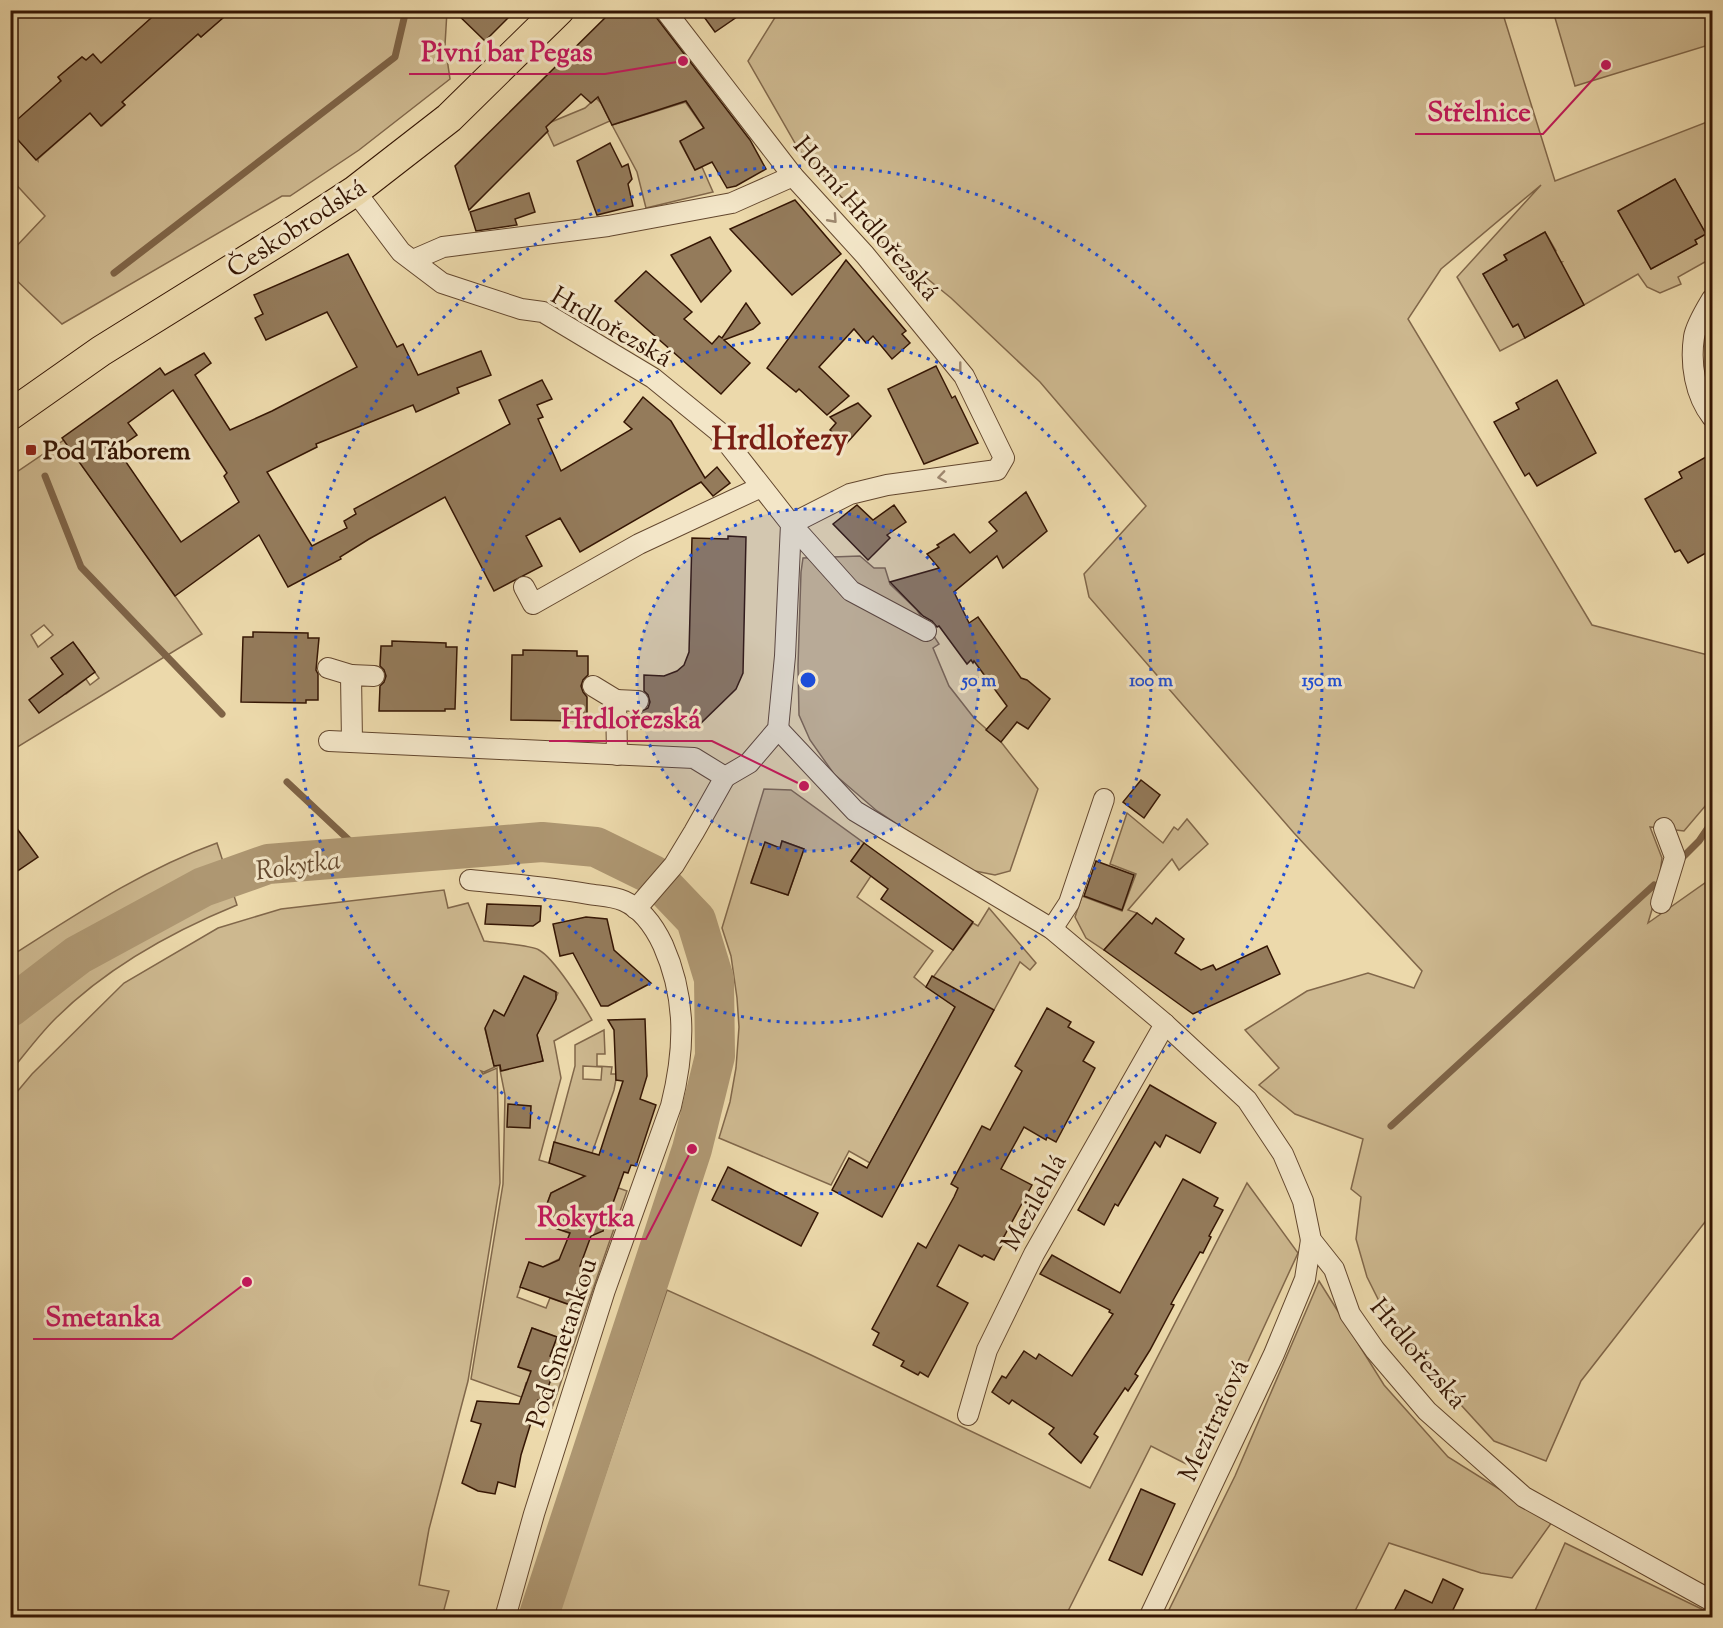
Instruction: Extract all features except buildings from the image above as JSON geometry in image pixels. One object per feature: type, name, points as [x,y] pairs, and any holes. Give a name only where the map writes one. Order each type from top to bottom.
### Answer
[{"type":"main road","name":"Českobrodská","points":[[10,415],[101,351],[355,191],[449,118],[559,10]]},
{"type":"street","name":"Horní Hrdlořezská","points":[[665,10],[793,176],[865,255],[964,376],[1004,458],[997,470],[886,485],[850,494],[791,524]]},
{"type":"street","points":[[413,260],[443,247],[608,226],[732,203],[793,176]]},
{"type":"street","name":"Hrdlořezská","points":[[355,191],[401,252],[442,283],[521,309],[543,312],[653,378],[718,431],[791,524],[851,591],[926,630]]},
{"type":"street","points":[[1713,299],[1694,335],[1693,377],[1707,410],[1713,417]]},
{"type":"street","points":[[524,587],[533,604],[639,544],[761,487]]},
{"type":"street","points":[[640,904],[674,865],[725,777],[749,764],[778,729],[785,656],[791,524]]},
{"type":"street","points":[[328,668],[351,675],[374,676]]},
{"type":"street","points":[[351,675],[352,742]]},
{"type":"street","points":[[593,686],[616,700],[638,701]]},
{"type":"street","points":[[616,700],[617,754]]},
{"type":"street","name":"Hrdlořezská","points":[[778,729],[855,811],[1052,929],[1165,1024],[1247,1100],[1283,1154],[1303,1201],[1311,1240],[1334,1269],[1350,1314],[1375,1350],[1427,1412],[1524,1497],[1713,1601]]},
{"type":"street","points":[[329,741],[694,758],[725,777]]},
{"type":"street","points":[[1052,929],[1068,903],[1104,798]]},
{"type":"street","points":[[1661,903],[1675,857],[1664,828]]},
{"type":"street","name":"Pod Smetankou","points":[[470,880],[548,887],[640,904],[661,940],[672,966],[678,988],[682,1033],[677,1082],[671,1106],[601,1302],[504,1617]]},
{"type":"street","name":"Mezilehlá","points":[[968,1415],[987,1350],[1034,1254],[1165,1024]]},
{"type":"street","name":"Mezitraťová","points":[[1149,1617],[1274,1354],[1305,1279],[1311,1240]]},
{"type":"shaded area","points":[[59,10],[160,11],[101,63],[82,57],[58,77],[61,81],[11,126],[11,11],[52,11],[55,14]]},
{"type":"shaded area","points":[[220,11],[447,11],[445,45],[450,79],[359,150],[290,196],[282,196],[62,324],[11,275],[11,252],[45,216],[11,179],[10,131],[38,161],[90,113],[102,126],[125,105],[122,102],[198,34],[201,37],[225,16]]},
{"type":"shaded area","points":[[779,11],[1502,11],[1555,181],[1712,120],[1712,258],[1678,277],[1681,284],[1660,293],[1647,287],[1638,274],[1584,305],[1565,271],[1555,267],[1562,262],[1559,262],[1554,253],[1556,251],[1545,232],[1504,255],[1507,260],[1483,274],[1513,327],[1518,324],[1525,338],[1500,351],[1457,277],[1541,185],[1441,269],[1408,319],[1592,625],[1712,656],[1712,798],[1684,831],[1650,827],[1662,858],[1658,889],[1648,923],[1712,878],[1712,1213],[1581,1381],[1546,1461],[1494,1441],[1440,1382],[1388,1319],[1367,1277],[1356,1239],[1361,1197],[1351,1189],[1363,1139],[1295,1114],[1259,1085],[1279,1068],[1245,1030],[1307,991],[1368,973],[1414,988],[1422,971],[1294,833],[1089,597],[1084,574],[1146,506],[1040,382],[951,298],[881,241],[799,150],[748,61]],"holes":[[[1675,179],[1706,234],[1695,240],[1697,244],[1651,269],[1618,211],[1641,198],[1645,204],[1650,193]]]},
{"type":"shaded area","points":[[1553,11],[1712,11],[1712,44],[1575,86]]},
{"type":"shaded area","points":[[596,98],[610,121],[554,146],[544,125],[585,108]]},
{"type":"shaded area","points":[[689,101],[686,103],[706,131],[680,142],[695,170],[702,167],[713,192],[646,208],[637,172],[612,125]]},
{"type":"shaded area","points":[[64,440],[202,634],[11,751],[11,476]],"holes":[[[44,625],[53,635],[38,647],[31,635]],[[79,650],[99,678],[90,685],[86,679],[66,694],[56,680],[63,674],[57,666]]]},
{"type":"shaded area","points":[[860,556],[874,568],[885,568],[890,584],[917,610],[939,644],[933,648],[949,686],[974,718],[1001,742],[1038,789],[1010,871],[995,875],[965,869],[877,811],[834,774],[810,740],[799,715],[798,666],[803,558]]},
{"type":"shaded area","points":[[764,789],[791,790],[864,843],[851,861],[871,876],[857,897],[933,951],[914,977],[926,987],[973,923],[978,926],[989,908],[1036,963],[1030,970],[1020,962],[994,1010],[963,993],[953,1005],[955,1007],[870,1163],[849,1151],[831,1185],[719,1138],[730,1102],[736,1068],[739,1027],[731,956],[722,928]],"holes":[[[782,841],[804,849],[788,895],[751,882],[765,843],[780,848]]]},
{"type":"shaded area","points":[[1127,813],[1163,843],[1174,827],[1178,830],[1187,819],[1208,844],[1179,870],[1172,859],[1128,910],[1137,913],[1104,950],[1086,938],[1075,917],[1082,896],[1122,911],[1136,874],[1110,864]]},
{"type":"shaded area","points":[[217,843],[237,905],[164,939],[96,983],[55,1019],[11,1071],[11,956],[136,880],[162,866]]},
{"type":"shaded area","points":[[444,890],[448,908],[468,903],[484,941],[529,947],[545,955],[568,982],[592,1020],[554,1041],[561,1078],[539,1160],[549,1163],[575,1066],[575,1045],[604,1030],[605,1054],[597,1054],[597,1066],[612,1067],[611,1074],[617,1074],[614,1090],[584,1176],[627,1191],[552,1408],[471,1379],[503,1184],[505,1095],[499,1065],[501,1070],[543,1061],[537,1035],[558,993],[524,976],[504,1016],[494,1011],[485,1029],[494,1066],[498,1065],[484,1072],[481,1071],[483,1074],[497,1068],[500,1183],[468,1381],[429,1529],[419,1585],[449,1591],[442,1617],[11,1618],[11,1099],[32,1074],[124,983],[218,928],[281,909]],"holes":[[[583,1066],[602,1067],[601,1080],[583,1079]],[[563,1187],[612,1204],[606,1224],[603,1224],[603,1231],[593,1228],[589,1240],[540,1223],[551,1193]],[[559,1259],[590,1270],[576,1307],[550,1298],[546,1308],[517,1297],[529,1263],[543,1267]],[[532,1328],[557,1337],[550,1356],[558,1360],[551,1379],[518,1367]],[[526,1383],[547,1390],[543,1402],[523,1394]]]},
{"type":"shaded area","points":[[1247,1183],[1298,1253],[1198,1470],[1151,1446],[1065,1617],[557,1617],[667,1290],[811,1355],[1090,1488]]},
{"type":"shaded area","points":[[1319,1281],[1384,1385],[1448,1457],[1552,1522],[1512,1578],[1481,1573],[1389,1543],[1352,1617],[1165,1618],[1235,1476]]},
{"type":"shaded area","points":[[1565,1543],[1712,1614],[1712,1617],[1545,1618],[1534,1613]]},
{"type":"waterway","points":[[114,273],[395,57],[406,10]]},
{"type":"waterway","points":[[45,476],[81,567],[222,714]]},
{"type":"waterway","points":[[287,782],[366,856]]},
{"type":"waterway","points":[[1680,860],[1699,841],[1712,822]]},
{"type":"waterway","name":"Rokytka","points":[[10,1007],[78,955],[203,887],[268,864],[542,842],[596,847],[653,875],[696,920],[714,979],[715,1056],[692,1149],[538,1618]]},
{"type":"waterway","points":[[1391,1126],[1654,885]]},
{"type":"place","name":"Pivní bar Pegas","points":[[683,61]]},
{"type":"place","name":"Střelnice","points":[[1606,65]]},
{"type":"place","name":"Pod Táborem","points":[[31,450]]},
{"type":"place","name":"Hrdlořezská","points":[[804,786]]},
{"type":"place","name":"Rokytka","points":[[692,1149]]},
{"type":"place","name":"Smetanka","points":[[247,1282]]},
{"type":"district","name":"Hrdlořezy","points":[[780,438]]}]
